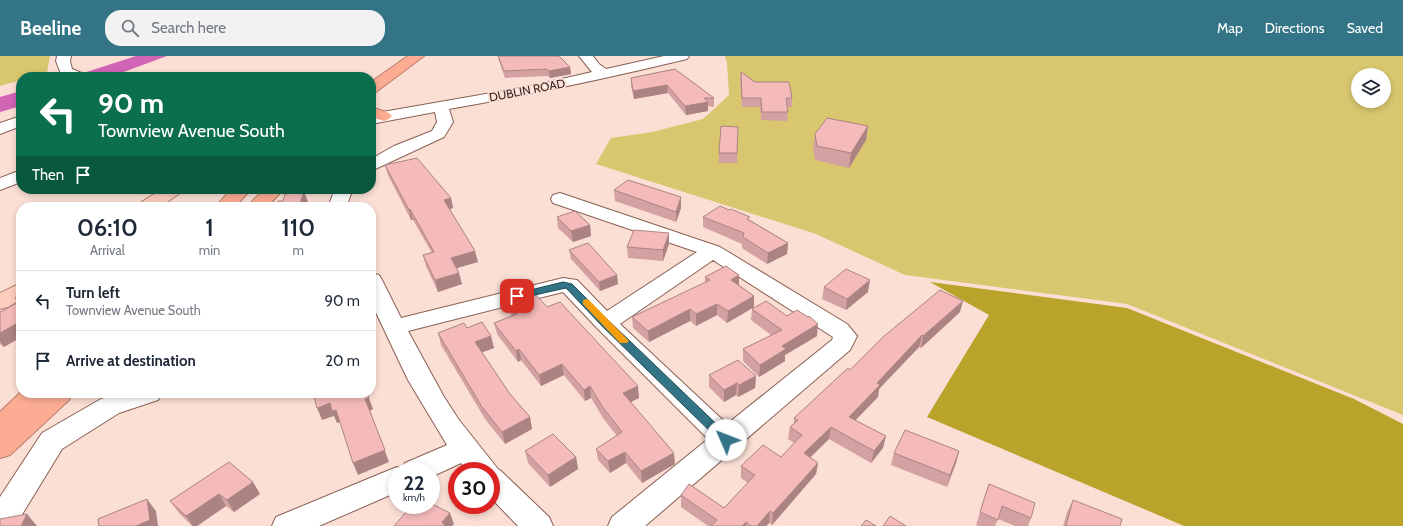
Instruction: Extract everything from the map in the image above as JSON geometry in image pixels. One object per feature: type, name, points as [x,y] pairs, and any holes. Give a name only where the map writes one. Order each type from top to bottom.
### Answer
[{"type":"highway","points":[[376,72],[399,56]]},
{"type":"highway","points":[[376,85],[417,56]]},
{"type":"highway","points":[[229,202],[237,194]]},
{"type":"highway","points":[[261,202],[270,194]]},
{"type":"highway","points":[[0,405],[16,396]]},
{"type":"highway","points":[[0,429],[31,398]]},
{"type":"highway","points":[[0,446],[54,398]]},
{"type":"main road","points":[[154,202],[166,194]]},
{"type":"main road","points":[[0,302],[16,293]]},
{"type":"street","points":[[64,56],[62,61],[71,72]]},
{"type":"street","points":[[594,65],[624,62],[638,56]]},
{"type":"street","name":"DUBLIN ROAD","points":[[376,116],[441,107],[594,65],[682,56]]},
{"type":"street","points":[[376,163],[400,150],[438,134],[445,122],[441,107]]},
{"type":"street","points":[[0,129],[16,123]]},
{"type":"street","points":[[0,185],[16,177]]},
{"type":"street","points":[[560,199],[713,251],[839,330],[845,336],[842,344],[623,526]]},
{"type":"street","points":[[606,323],[713,251]]},
{"type":"street","points":[[385,319],[563,285],[569,286],[576,290],[606,323],[726,440]]},
{"type":"street","points":[[376,294],[385,319],[425,390],[464,450],[475,462]]},
{"type":"street","points":[[0,523],[52,441],[110,406],[133,398]]},
{"type":"street","points":[[436,462],[464,450]]},
{"type":"street","points":[[287,526],[388,483]]},
{"type":"street","points":[[500,488],[538,526]]},
{"type":"shaded area","points":[[0,56],[50,56],[47,72],[16,72],[16,81],[0,86]]},
{"type":"shaded area","points":[[136,56],[167,56],[124,72],[86,72]]},
{"type":"shaded area","points":[[725,56],[1403,56],[1403,415],[1127,304],[905,275],[816,234],[596,164],[611,138],[652,132],[703,119],[729,95],[727,63]]},
{"type":"shaded area","points":[[16,92],[16,107],[0,112],[0,97]]},
{"type":"shaded area","points":[[930,282],[1127,308],[1354,399],[1403,424],[1403,526],[1184,526],[927,417],[989,315]]},
{"type":"building","points":[[498,56],[559,56],[570,67],[549,71],[547,69],[504,71]]},
{"type":"building","points":[[675,69],[714,98],[704,98],[708,102],[685,106],[667,85],[633,91],[631,78]]},
{"type":"building","points":[[741,72],[755,82],[789,82],[792,98],[786,98],[788,112],[762,112],[761,98],[742,98]]},
{"type":"building","points":[[827,118],[868,126],[851,153],[817,146],[815,134]]},
{"type":"building","points":[[721,126],[738,127],[737,153],[719,153]]},
{"type":"building","points":[[417,158],[451,198],[444,200],[475,251],[451,258],[459,273],[435,280],[423,255],[434,252],[385,165]]},
{"type":"building","points":[[628,180],[681,197],[676,212],[614,190]]},
{"type":"building","points":[[285,194],[303,194],[301,202],[278,202],[283,201]]},
{"type":"building","points":[[720,206],[750,217],[747,219],[788,243],[768,253],[743,237],[744,233],[703,217]]},
{"type":"building","points":[[575,211],[590,225],[571,231],[557,217]]},
{"type":"building","points":[[634,230],[669,233],[663,250],[627,247]]},
{"type":"building","points":[[588,243],[617,275],[599,282],[569,250]]},
{"type":"building","points":[[726,266],[739,275],[731,280],[754,296],[728,311],[717,304],[696,314],[690,309],[648,331],[632,317],[710,280],[705,277]]},
{"type":"building","points":[[846,269],[870,280],[847,299],[824,287]]},
{"type":"building","points":[[940,290],[963,301],[923,336],[922,335],[877,383],[880,385],[849,417],[886,436],[874,451],[831,427],[804,453],[818,463],[773,513],[770,511],[757,526],[751,526],[746,522],[742,526],[711,526],[717,520],[681,495],[689,484],[724,508],[755,475],[741,466],[763,445],[781,457],[802,435],[790,427],[798,420],[794,418],[848,368],[850,370],[883,337]]},
{"type":"building","points":[[535,294],[547,307],[560,302],[638,386],[623,393],[674,453],[641,471],[625,452],[608,461],[596,449],[622,432],[602,406],[590,386],[584,390],[562,364],[539,375],[519,349],[516,351],[494,323],[517,314],[509,304]]},
{"type":"building","points":[[766,301],[787,316],[797,310],[808,317],[809,316],[818,324],[782,346],[786,349],[760,365],[743,349],[782,330],[752,309]]},
{"type":"building","points":[[16,304],[16,324],[0,333],[0,312]]},
{"type":"building","points":[[482,322],[491,336],[475,342],[510,394],[530,417],[502,432],[482,407],[438,333],[464,323],[467,328]]},
{"type":"building","points":[[738,360],[756,376],[739,385],[737,383],[724,390],[709,375]]},
{"type":"building","points":[[314,398],[369,398],[365,399],[385,450],[353,463],[336,410],[332,411],[330,403],[317,408]]},
{"type":"building","points":[[905,430],[959,451],[950,475],[894,453]]},
{"type":"building","points":[[553,434],[576,457],[548,475],[525,451]]},
{"type":"building","points":[[229,462],[253,482],[227,500],[219,494],[186,516],[170,501]]},
{"type":"building","points":[[989,484],[1035,503],[1031,518],[1002,506],[998,520],[980,512]]},
{"type":"building","points":[[147,499],[150,520],[136,526],[99,526],[98,519]]},
{"type":"building","points":[[1073,500],[1122,519],[1120,526],[1066,526]]},
{"type":"building","points":[[440,508],[449,514],[442,522],[445,526],[394,526],[404,514],[440,514]]},
{"type":"building","points":[[27,514],[21,526],[0,526],[0,519]]},
{"type":"building","points":[[890,516],[906,526],[883,526]]},
{"type":"building","points":[[866,520],[876,526],[861,526]]},
{"type":"slow traffic","points":[[586,302],[624,341]]},
{"type":"route","points":[[517,296],[563,285],[569,286],[576,290],[606,323],[726,440]]}]
